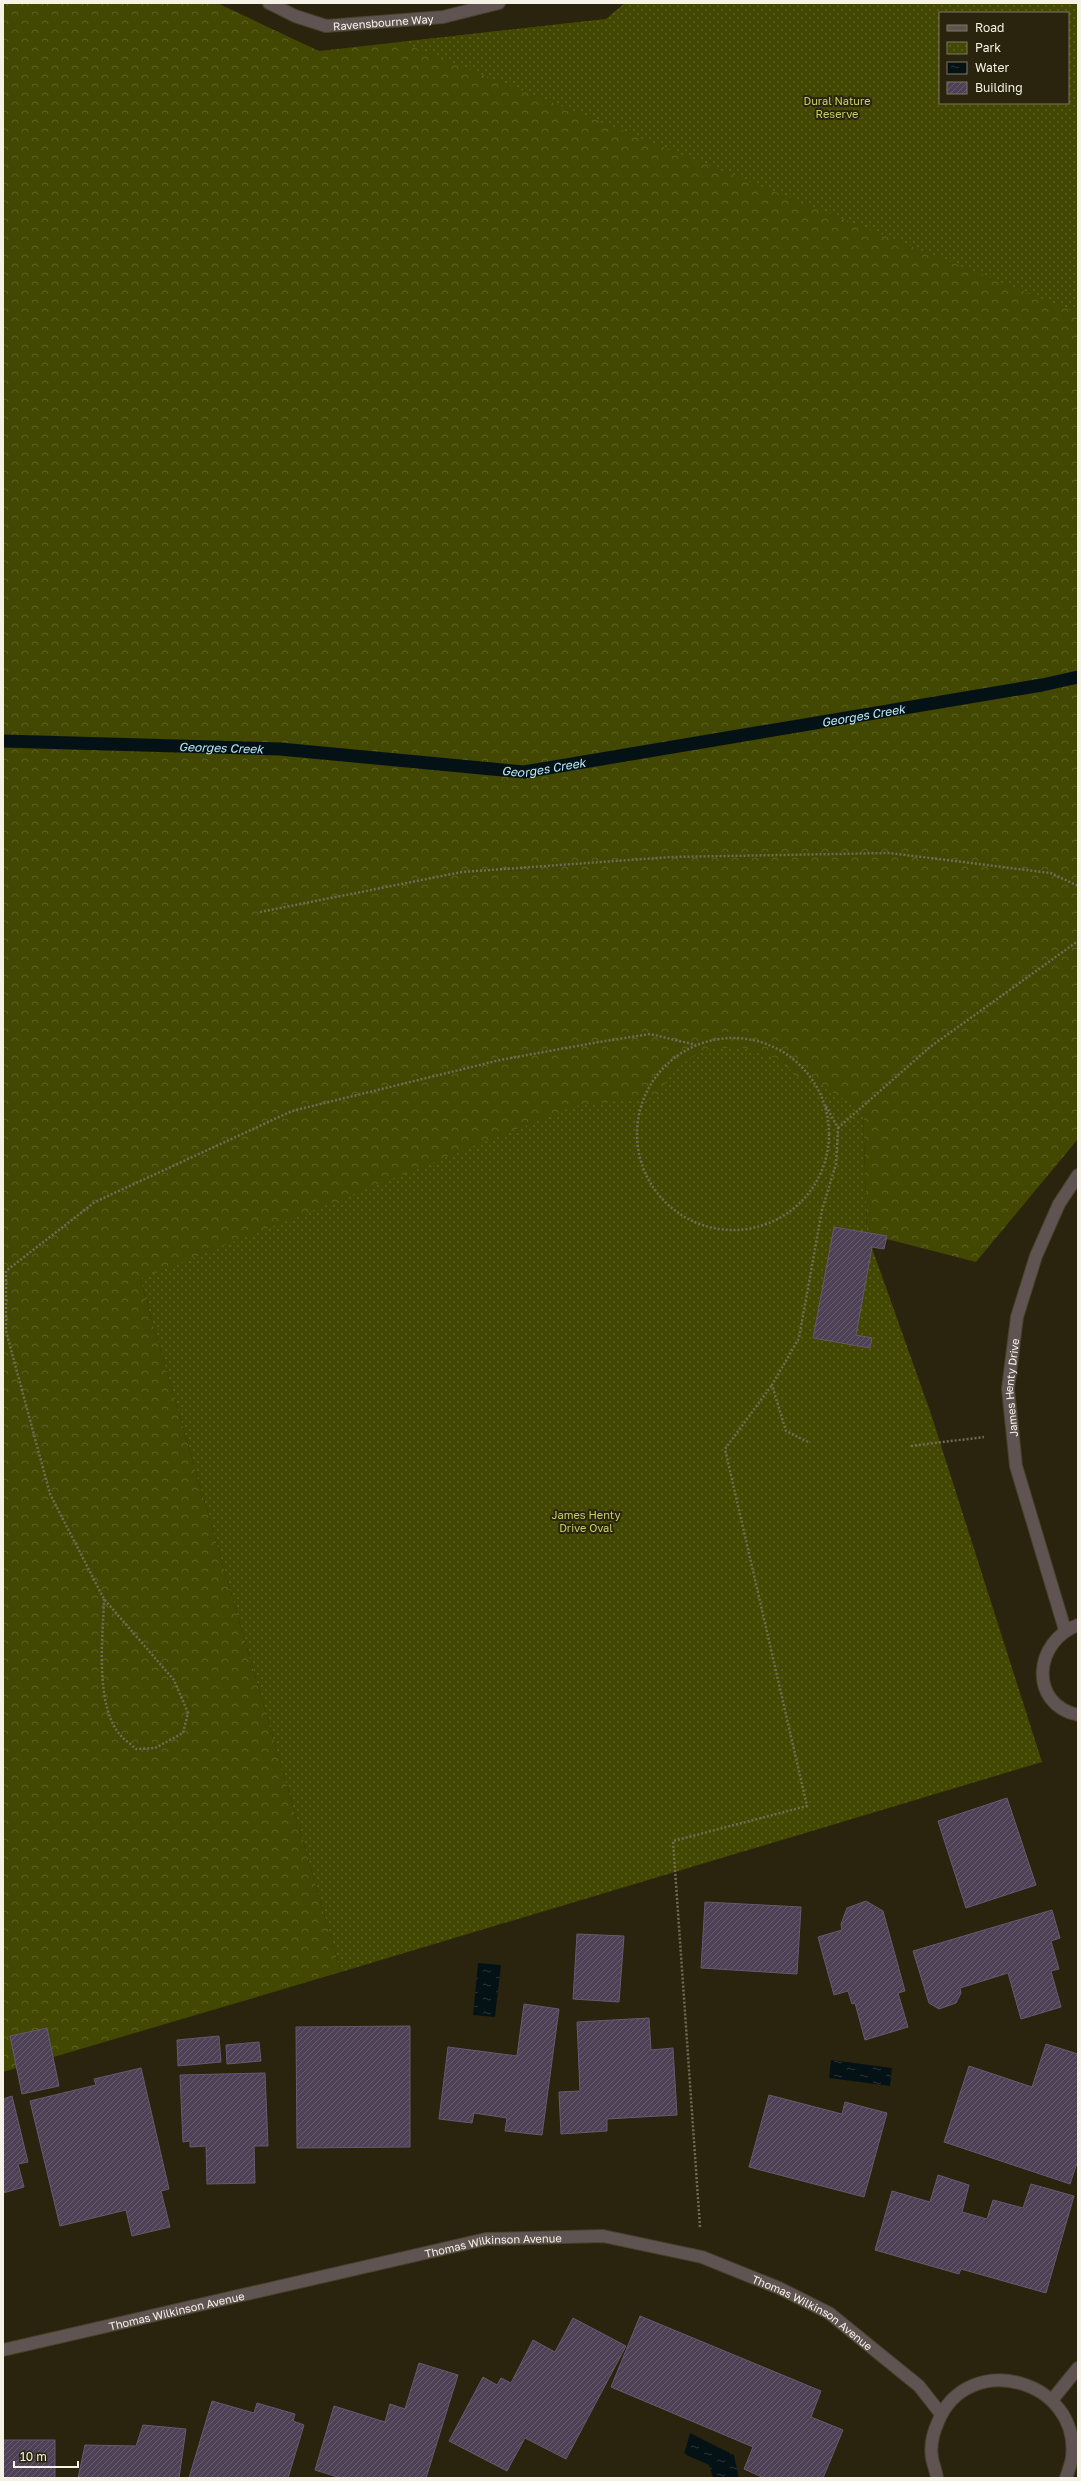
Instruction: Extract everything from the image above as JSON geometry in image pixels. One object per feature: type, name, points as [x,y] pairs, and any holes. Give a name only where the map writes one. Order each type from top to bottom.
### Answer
[{"type":"street","name":"Ravensbourne Way","points":[[269,3],[295,16],[326,26],[443,16],[500,3]]},
{"type":"street","name":"James Henty Drive","points":[[1065,1630],[1016,1466],[1008,1389],[1017,1318],[1036,1256],[1059,1204],[1078,1175]]},
{"type":"street","points":[[1078,1625],[1065,1630],[1053,1640],[1046,1654],[1042,1669],[1044,1683],[1050,1696],[1060,1707],[1078,1715]]},
{"type":"street","name":"Thomas Wilkinson Avenue","points":[[3,2350],[486,2239],[603,2236],[702,2257],[780,2288],[829,2314],[919,2386],[941,2414]]},
{"type":"street","points":[[1052,2400],[1078,2368]]},
{"type":"street","points":[[938,2478],[932,2457],[932,2442],[941,2414],[954,2398],[972,2386],[993,2380],[1014,2380],[1035,2387],[1052,2400],[1064,2417],[1072,2437],[1072,2458],[1066,2478]]},
{"type":"path","points":[[260,912],[462,872],[671,857],[890,853],[1051,873],[1078,886]]},
{"type":"path","points":[[838,1128],[930,1047],[1078,941]]},
{"type":"path","points":[[104,1599],[101,1679],[107,1710],[121,1736],[136,1749],[155,1748],[183,1733],[188,1713],[174,1680],[104,1599],[50,1494],[5,1331],[6,1271],[89,1206],[292,1111],[500,1060],[599,1042],[650,1034],[696,1045]]},
{"type":"path","points":[[702,2257],[673,1841],[807,1806],[725,1449],[772,1386],[799,1338],[822,1210],[836,1164],[838,1128],[825,1103],[810,1075],[787,1054],[764,1043],[727,1038],[696,1045],[669,1062],[650,1086],[639,1116],[638,1147],[647,1178],[666,1203],[692,1221],[723,1229],[749,1228],[785,1215],[809,1194],[824,1166],[830,1134],[825,1103]]},
{"type":"path","points":[[772,1386],[786,1431],[808,1442]]},
{"type":"path","points":[[911,1446],[1013,1433]]},
{"type":"green space","points":[[3,3],[217,3],[319,51],[606,19],[625,3],[1078,3],[1078,1139],[976,1262],[867,1234],[863,1112],[140,1279],[341,1972],[3,2072]]},
{"type":"green space","name":"Dural Nature Reserve","points":[[625,3],[1078,3],[1078,313],[401,42],[607,19]]},
{"type":"green space","name":"James Henty Drive Oval","points":[[736,1047],[756,1051],[780,1061],[801,1081],[813,1080],[863,1111],[867,1234],[931,1414],[1042,1762],[341,1972],[140,1279],[575,1106],[657,1097],[671,1075],[692,1057],[708,1050]]},
{"type":"water","points":[[478,1963],[501,1965],[495,2017],[473,2015]]},
{"type":"water","points":[[831,2060],[892,2068],[890,2086],[829,2078]]},
{"type":"water","points":[[690,2433],[734,2455],[739,2478],[713,2478],[709,2465],[684,2454]]},
{"type":"building","points":[[834,1227],[887,1236],[884,1249],[872,1247],[856,1335],[872,1338],[870,1348],[813,1338]]},
{"type":"building","points":[[1007,1798],[1036,1885],[966,1908],[938,1821]]},
{"type":"building","points":[[866,1901],[883,1911],[905,1991],[898,1993],[908,2027],[865,2040],[855,2003],[852,2004],[848,1991],[834,1995],[818,1937],[842,1930],[841,1924],[847,1908]]},
{"type":"building","points":[[705,1902],[801,1907],[797,1974],[701,1968]]},
{"type":"building","points":[[1052,1910],[1060,1938],[1051,1941],[1059,1969],[1051,1971],[1061,2007],[1021,2019],[1008,1973],[960,1988],[961,1993],[956,2003],[939,2009],[929,2003],[913,1951]]},
{"type":"building","points":[[577,1934],[624,1936],[619,2002],[573,1999]]},
{"type":"building","points":[[524,2004],[559,2009],[542,2135],[505,2131],[507,2118],[474,2113],[472,2123],[439,2119],[448,2047],[517,2056]]},
{"type":"building","points":[[649,2018],[651,2050],[673,2048],[677,2115],[607,2119],[607,2131],[561,2134],[559,2092],[580,2091],[577,2022]]},
{"type":"building","points":[[410,2026],[410,2147],[297,2148],[296,2027]]},
{"type":"building","points":[[47,2028],[59,2086],[22,2094],[10,2036]]},
{"type":"building","points":[[219,2036],[221,2062],[178,2066],[177,2040]]},
{"type":"building","points":[[259,2042],[261,2061],[227,2064],[226,2045]]},
{"type":"building","points":[[1046,2044],[1078,2054],[1078,2160],[1070,2184],[944,2142],[969,2066],[1032,2087]]},
{"type":"building","points":[[141,2068],[169,2189],[161,2191],[170,2227],[132,2236],[126,2210],[60,2226],[30,2101],[96,2085],[94,2079]]},
{"type":"building","points":[[265,2073],[268,2146],[254,2146],[255,2183],[207,2184],[206,2146],[190,2147],[190,2141],[183,2142],[180,2075]]},
{"type":"building","points":[[769,2095],[842,2114],[845,2102],[887,2113],[864,2197],[749,2167]]},
{"type":"building","points":[[12,2096],[28,2162],[18,2164],[24,2187],[3,2193],[3,2099]]},
{"type":"building","points":[[938,2175],[969,2185],[962,2212],[987,2219],[993,2200],[1023,2208],[1031,2184],[1074,2196],[1046,2293],[961,2269],[959,2274],[875,2250],[892,2191],[930,2202]]},
{"type":"building","points":[[640,2316],[821,2391],[811,2417],[843,2430],[823,2478],[764,2478],[744,2469],[753,2447],[611,2387]]},
{"type":"building","points":[[573,2318],[626,2346],[566,2459],[525,2438],[507,2471],[449,2441],[483,2377],[497,2385],[501,2378],[511,2383],[533,2340],[555,2352]]},
{"type":"building","points":[[419,2363],[458,2375],[426,2478],[341,2478],[315,2470],[334,2406],[385,2422],[390,2404],[405,2409]]},
{"type":"building","points":[[212,2401],[254,2413],[257,2403],[295,2414],[293,2421],[304,2425],[288,2478],[189,2478]]},
{"type":"building","points":[[143,2425],[186,2429],[179,2478],[78,2478],[85,2445],[136,2446]]},
{"type":"building","points":[[3,2440],[55,2440],[55,2478],[3,2478]]},
{"type":"waterway","name":"Georges Creek","points":[[3,741],[280,749],[524,772],[1042,685],[1078,677]]}]
